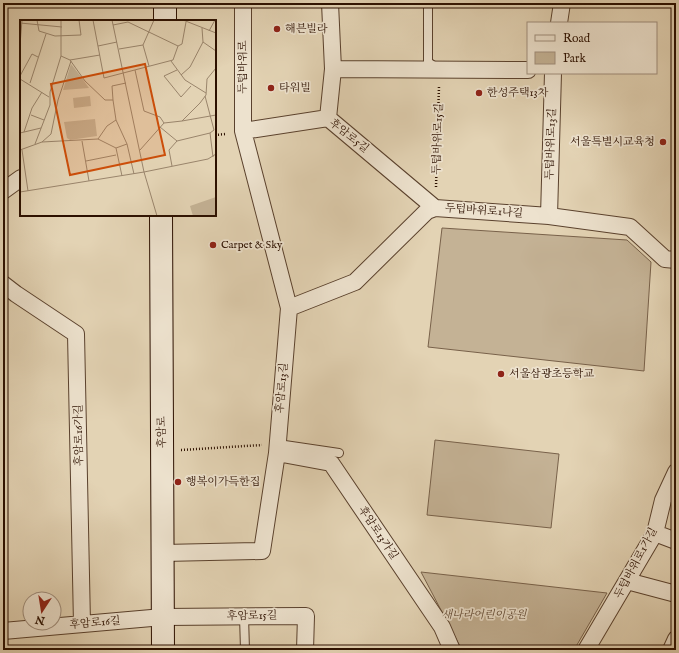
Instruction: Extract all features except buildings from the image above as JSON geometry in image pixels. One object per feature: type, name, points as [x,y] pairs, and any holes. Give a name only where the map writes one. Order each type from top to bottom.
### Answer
[{"type":"main road","points":[[165,3],[165,20]]},
{"type":"main road","name":"후암로","points":[[161,216],[163,650]]},
{"type":"street","name":"두텁바위로","points":[[243,3],[244,131]]},
{"type":"street","points":[[328,118],[333,69],[330,3]]},
{"type":"street","points":[[559,22],[562,3]]},
{"type":"street","points":[[333,69],[527,70]]},
{"type":"street","name":"두텁바위로13길","points":[[549,216],[553,74]]},
{"type":"street","name":"후암로5길","points":[[244,131],[328,118],[435,208]]},
{"type":"street","name":"후암로13길","points":[[163,553],[262,551],[278,449],[289,308],[244,131]]},
{"type":"street","points":[[3,191],[20,179]]},
{"type":"street","name":"두텁바위로1나길","points":[[289,308],[355,282],[427,211],[435,208],[549,216],[630,227],[665,259],[676,260]]},
{"type":"street","name":"후암로16가길","points":[[3,284],[76,334],[82,624]]},
{"type":"street","name":"후암로13가길","points":[[278,449],[331,463],[442,627],[452,650]]},
{"type":"street","name":"두텁바위로1가길","points":[[586,650],[655,533],[663,500],[676,472]]},
{"type":"street","points":[[655,533],[676,541]]},
{"type":"street","points":[[627,581],[676,594]]},
{"type":"street","name":"후암로15길","points":[[163,617],[306,616],[305,650]]},
{"type":"street","name":"후암로16길","points":[[3,631],[163,617]]},
{"type":"street","points":[[671,650],[676,639]]},
{"type":"lane","points":[[428,3],[428,62],[440,70]]},
{"type":"lane","points":[[278,449],[339,453]]},
{"type":"lane","points":[[244,616],[245,650]]},
{"type":"path","name":"두텁바위로15길","points":[[435,208],[440,70]]},
{"type":"path","points":[[162,451],[278,449]]},
{"type":"green space","points":[[442,228],[627,240],[651,262],[644,371],[428,347]]},
{"type":"green space","points":[[435,440],[559,454],[551,528],[427,515]]},
{"type":"green space","name":"새나라어린이공원","points":[[421,572],[607,593],[574,650],[462,650]]},
{"type":"place","name":"해븐빌라","points":[[277,29]]},
{"type":"place","name":"타워빌","points":[[271,88]]},
{"type":"place","name":"한성주택13차","points":[[479,93]]},
{"type":"place","name":"서울특별시교육청","points":[[663,142]]},
{"type":"place","name":"Carpet & Sky","points":[[213,245]]},
{"type":"place","name":"서울삼광초등학교","points":[[501,374]]},
{"type":"place","name":"행복이가득한집","points":[[178,482]]}]
